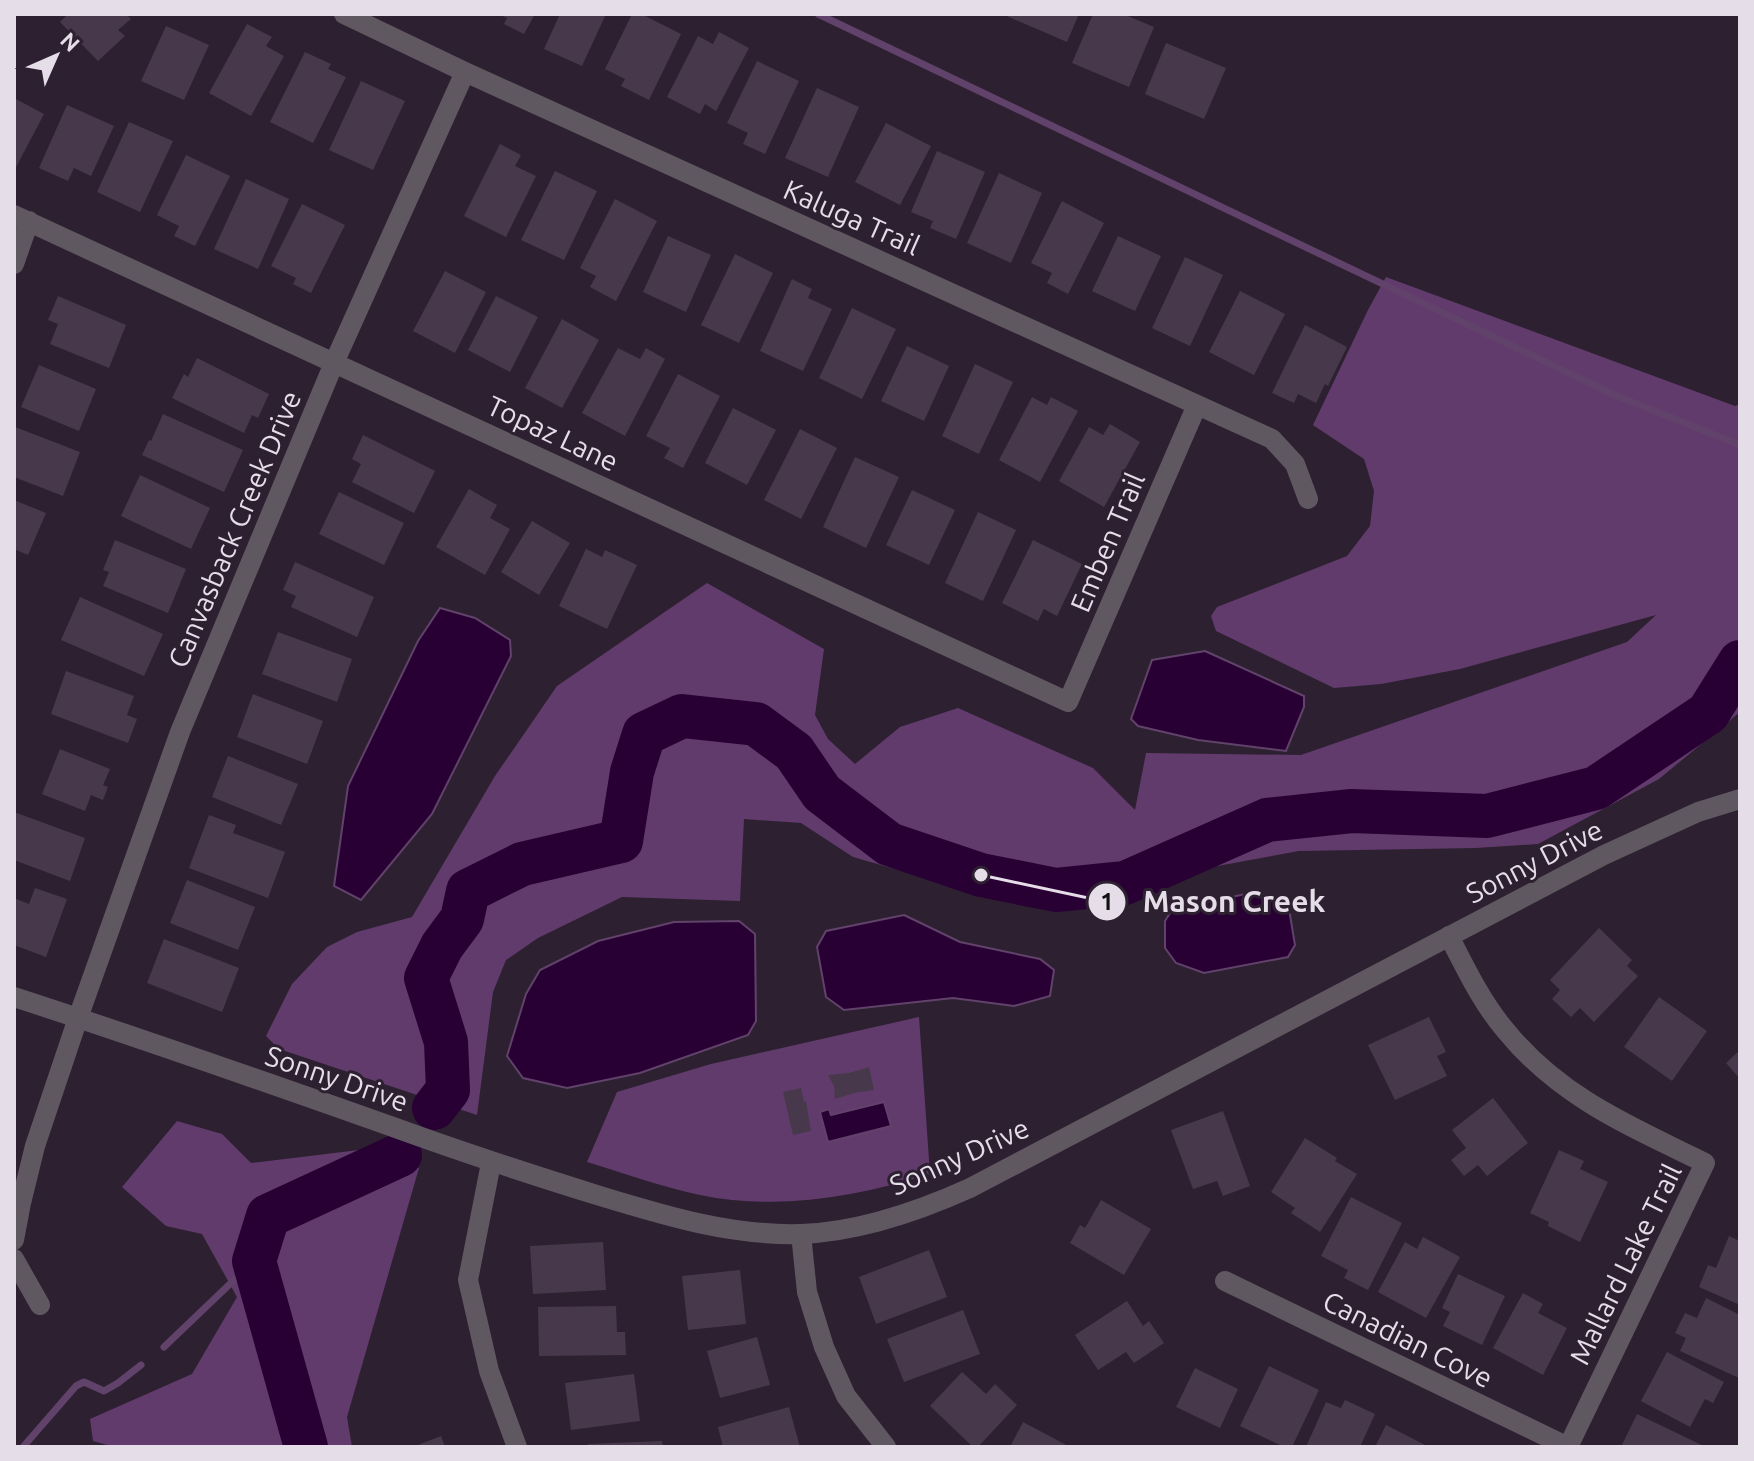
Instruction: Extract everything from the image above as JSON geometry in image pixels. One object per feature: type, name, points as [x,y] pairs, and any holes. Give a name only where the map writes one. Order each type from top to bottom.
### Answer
[{"type":"street","name":"Kaluga Trail","points":[[344,14],[1272,439],[1295,464],[1308,499]]},
{"type":"street","name":"Canvasback Creek Drive","points":[[14,1240],[35,1146],[180,732],[334,363],[465,72]]},
{"type":"street","name":"Topaz Lane","points":[[22,218],[1068,702]]},
{"type":"street","points":[[14,264],[22,218]]},
{"type":"street","name":"Emben Trail","points":[[1068,702],[1197,405]]},
{"type":"street","name":"Sonny Drive","points":[[14,997],[491,1163],[709,1227],[801,1234],[886,1219],[929,1206],[970,1188],[1604,855],[1698,812],[1740,799]]},
{"type":"street","name":"Mallard Lake Trail","points":[[1449,936],[1484,1000],[1506,1031],[1542,1070],[1576,1096],[1619,1121],[1705,1163],[1568,1447]]},
{"type":"street","points":[[491,1163],[468,1280],[489,1371],[517,1447]]},
{"type":"street","points":[[801,1234],[807,1292],[824,1347],[846,1396],[886,1447]]},
{"type":"street","points":[[14,1259],[40,1305]]},
{"type":"street","name":"Canadian Cove","points":[[1225,1281],[1568,1447]]},
{"type":"shaded area","points":[[1386,277],[1735,406],[1740,404],[1740,712],[1659,779],[1538,844],[1299,851],[1201,869],[1098,903],[1050,909],[982,894],[853,857],[801,823],[744,819],[740,901],[622,897],[538,938],[506,960],[493,992],[477,1115],[279,1049],[266,1036],[292,984],[327,947],[357,932],[412,917],[495,776],[557,686],[707,583],[824,649],[815,715],[828,739],[855,764],[900,727],[958,708],[1093,768],[1135,810],[1146,753],[1301,755],[1627,642],[1656,615],[1460,669],[1381,684],[1334,688],[1216,631],[1211,616],[1217,607],[1347,556],[1370,526],[1374,491],[1364,459],[1313,425]]},
{"type":"shaded area","points":[[440,608],[475,618],[510,640],[511,656],[432,814],[361,900],[334,886],[348,786],[418,641]]},
{"type":"shaded area","points":[[1205,651],[1304,696],[1304,707],[1286,751],[1198,740],[1138,726],[1131,719],[1152,660]]},
{"type":"shaded area","points":[[1250,893],[1278,897],[1289,909],[1295,945],[1288,957],[1204,973],[1176,963],[1165,948],[1165,921],[1172,910]]},
{"type":"shaded area","points":[[904,915],[960,942],[1040,959],[1054,970],[1050,996],[1014,1006],[953,998],[844,1010],[826,997],[817,947],[826,931]]},
{"type":"shaded area","points":[[739,921],[755,934],[756,1021],[748,1035],[640,1073],[567,1088],[523,1078],[507,1056],[526,994],[540,970],[598,941],[674,922]]},
{"type":"shaded area","points":[[919,1017],[930,1174],[845,1195],[758,1202],[686,1192],[587,1162],[617,1092],[711,1064]]},
{"type":"shaded area","points":[[884,1102],[891,1126],[828,1142],[820,1112],[829,1109],[831,1115]]},
{"type":"shaded area","points":[[177,1121],[222,1134],[251,1163],[367,1149],[419,1168],[347,1417],[352,1447],[114,1447],[93,1441],[90,1419],[192,1374],[237,1297],[202,1234],[166,1226],[122,1187]]},
{"type":"building","points":[[68,14],[126,14],[131,19],[118,30],[125,36],[98,61],[60,22]]},
{"type":"building","points":[[498,14],[535,14],[524,34],[504,24],[507,18]]},
{"type":"building","points":[[560,14],[606,14],[582,66],[544,49]]},
{"type":"building","points":[[632,14],[641,14],[681,34],[649,100],[621,86],[625,79],[605,69]]},
{"type":"building","points":[[1002,14],[1079,14],[1067,42]]},
{"type":"building","points":[[1093,14],[1123,14],[1154,27],[1129,87],[1072,63]]},
{"type":"building","points":[[247,24],[272,37],[266,46],[284,56],[251,116],[209,93]]},
{"type":"building","points":[[166,26],[209,45],[184,100],[141,81]]},
{"type":"building","points":[[719,32],[749,48],[716,111],[705,104],[700,114],[667,97],[698,36],[713,44]]},
{"type":"building","points":[[1166,43],[1226,68],[1204,119],[1145,94]]},
{"type":"building","points":[[305,52],[331,64],[328,69],[346,77],[313,143],[270,122]]},
{"type":"building","points":[[757,61],[799,81],[765,154],[743,144],[748,133],[727,123]]},
{"type":"building","points":[[361,81],[405,101],[373,170],[329,150]]},
{"type":"building","points":[[817,88],[859,107],[828,177],[785,158]]},
{"type":"building","points":[[14,98],[44,114],[14,171]]},
{"type":"building","points":[[67,105],[114,126],[91,176],[74,168],[68,181],[39,168]]},
{"type":"building","points":[[129,122],[173,141],[140,212],[97,192]]},
{"type":"building","points":[[886,123],[931,146],[900,205],[855,182]]},
{"type":"building","points":[[500,144],[521,155],[515,166],[536,176],[506,237],[464,216]]},
{"type":"building","points":[[937,151],[985,172],[956,239],[930,228],[933,221],[911,212]]},
{"type":"building","points":[[186,155],[230,176],[195,246],[174,236],[179,226],[157,215]]},
{"type":"building","points":[[555,171],[597,191],[564,260],[521,240]]},
{"type":"building","points":[[999,173],[1042,193],[1011,263],[967,243]]},
{"type":"building","points":[[246,179],[289,199],[258,269],[214,249]]},
{"type":"building","points":[[615,199],[657,221],[616,301],[590,287],[596,276],[580,268]]},
{"type":"building","points":[[1062,201],[1104,223],[1068,294],[1047,283],[1052,273],[1031,263]]},
{"type":"building","points":[[302,204],[345,225],[311,293],[293,284],[296,278],[271,266]]},
{"type":"building","points":[[668,236],[711,255],[686,312],[643,292]]},
{"type":"building","points":[[1118,236],[1161,256],[1135,311],[1092,291]]},
{"type":"building","points":[[735,254],[773,273],[739,343],[701,325]]},
{"type":"building","points":[[1185,257],[1223,275],[1190,346],[1152,328]]},
{"type":"building","points":[[445,271],[486,292],[455,353],[413,331]]},
{"type":"building","points":[[792,279],[812,289],[808,298],[832,309],[803,371],[760,351]]},
{"type":"building","points":[[1240,291],[1285,314],[1254,375],[1209,352]]},
{"type":"building","points":[[58,296],[126,325],[109,368],[50,344],[58,324],[48,320]]},
{"type":"building","points":[[496,296],[538,317],[510,372],[468,350]]},
{"type":"building","points":[[852,308],[896,329],[862,399],[819,378]]},
{"type":"building","points":[[562,319],[599,340],[562,408],[525,388]]},
{"type":"building","points":[[1305,325],[1347,347],[1316,403],[1298,394],[1294,403],[1272,393]]},
{"type":"building","points":[[907,346],[949,366],[924,421],[881,401]]},
{"type":"building","points":[[618,348],[640,359],[646,348],[665,359],[625,436],[582,413]]},
{"type":"building","points":[[197,358],[269,394],[258,418],[252,415],[244,433],[172,398],[184,374],[188,377]]},
{"type":"building","points":[[975,364],[1013,382],[979,454],[942,436]]},
{"type":"building","points":[[39,365],[96,389],[79,431],[21,407]]},
{"type":"building","points":[[678,374],[720,396],[683,468],[664,458],[670,448],[646,436]]},
{"type":"building","points":[[1032,397],[1047,405],[1051,397],[1078,411],[1040,482],[999,460]]},
{"type":"building","points":[[733,408],[776,430],[747,485],[705,463]]},
{"type":"building","points":[[163,414],[243,450],[224,492],[142,455]]},
{"type":"building","points":[[1110,424],[1140,442],[1104,507],[1059,481],[1089,427],[1103,435]]},
{"type":"building","points":[[15,427],[80,452],[63,496],[14,477]]},
{"type":"building","points":[[800,429],[837,448],[801,519],[764,500]]},
{"type":"building","points":[[363,435],[435,471],[414,513],[352,482],[361,464],[352,459]]},
{"type":"building","points":[[855,457],[899,477],[866,548],[823,527]]},
{"type":"building","points":[[140,475],[210,508],[191,549],[121,516]]},
{"type":"building","points":[[469,489],[497,505],[490,518],[510,529],[485,575],[436,547]]},
{"type":"building","points":[[912,490],[955,510],[929,565],[886,545]]},
{"type":"building","points":[[339,492],[404,523],[384,565],[319,534]]},
{"type":"building","points":[[14,500],[46,513],[28,555],[14,549]]},
{"type":"building","points":[[978,512],[1016,530],[983,601],[945,583]]},
{"type":"building","points":[[532,521],[570,543],[539,595],[501,572]]},
{"type":"building","points":[[115,540],[186,569],[168,613],[103,586],[109,572],[103,570]]},
{"type":"building","points":[[1033,540],[1082,564],[1057,616],[1044,609],[1038,621],[1002,603]]},
{"type":"building","points":[[586,549],[602,557],[605,550],[637,565],[607,629],[559,606]]},
{"type":"building","points":[[295,562],[374,597],[357,637],[291,607],[296,596],[283,590]]},
{"type":"building","points":[[80,597],[163,634],[144,676],[61,640]]},
{"type":"building","points":[[278,632],[352,659],[337,702],[262,674]]},
{"type":"building","points":[[66,671],[134,696],[127,715],[137,719],[128,743],[51,714]]},
{"type":"building","points":[[253,694],[323,721],[307,764],[237,737]]},
{"type":"building","points":[[60,749],[110,769],[103,785],[108,787],[103,800],[91,795],[85,811],[42,794]]},
{"type":"building","points":[[228,756],[298,784],[281,825],[212,797]]},
{"type":"building","points":[[14,812],[85,838],[70,881],[14,860]]},
{"type":"building","points":[[209,815],[236,825],[233,833],[285,852],[268,898],[189,868]]},
{"type":"building","points":[[187,880],[255,907],[238,950],[170,923]]},
{"type":"building","points":[[35,888],[67,899],[46,957],[14,945],[14,898],[29,904]]},
{"type":"building","points":[[1599,928],[1632,960],[1627,966],[1638,976],[1594,1022],[1580,1008],[1571,1017],[1552,999],[1560,990],[1550,980]]},
{"type":"building","points":[[164,939],[239,968],[222,1012],[147,983]]},
{"type":"building","points":[[1659,997],[1707,1031],[1672,1081],[1624,1047]]},
{"type":"building","points":[[1429,1017],[1446,1052],[1437,1056],[1447,1076],[1395,1100],[1368,1045]]},
{"type":"building","points":[[1740,1050],[1740,1079],[1726,1063]]},
{"type":"building","points":[[869,1067],[874,1090],[835,1099],[834,1086],[828,1075]]},
{"type":"building","points":[[801,1088],[811,1131],[793,1135],[783,1092]]},
{"type":"building","points":[[1493,1098],[1528,1143],[1487,1176],[1478,1165],[1464,1176],[1451,1160],[1466,1148],[1452,1130]]},
{"type":"building","points":[[1223,1111],[1250,1186],[1223,1196],[1217,1181],[1193,1189],[1171,1130]]},
{"type":"building","points":[[1305,1138],[1357,1174],[1320,1232],[1291,1213],[1295,1208],[1271,1192]]},
{"type":"building","points":[[1559,1150],[1584,1161],[1580,1169],[1608,1182],[1580,1242],[1530,1213]]},
{"type":"building","points":[[1351,1197],[1402,1223],[1368,1290],[1344,1278],[1348,1270],[1321,1256]]},
{"type":"building","points":[[1101,1200],[1151,1229],[1124,1275],[1070,1243],[1080,1225],[1085,1228]]},
{"type":"building","points":[[1729,1236],[1740,1241],[1740,1305],[1699,1287],[1708,1265],[1716,1268]]},
{"type":"building","points":[[1423,1237],[1460,1257],[1426,1318],[1378,1292],[1405,1242],[1417,1249]]},
{"type":"building","points":[[603,1242],[606,1290],[533,1294],[530,1246]]},
{"type":"building","points":[[929,1250],[947,1297],[876,1324],[859,1277]]},
{"type":"building","points":[[740,1270],[746,1324],[688,1330],[682,1276]]},
{"type":"building","points":[[1458,1274],[1505,1296],[1482,1345],[1443,1326],[1450,1312],[1442,1308]]},
{"type":"building","points":[[1523,1293],[1543,1304],[1538,1313],[1567,1328],[1543,1375],[1493,1348]]},
{"type":"building","points":[[1706,1298],[1740,1315],[1739,1378],[1680,1351],[1686,1338],[1675,1333],[1685,1313],[1697,1318]]},
{"type":"building","points":[[1127,1301],[1143,1326],[1149,1321],[1164,1343],[1134,1363],[1126,1352],[1098,1370],[1075,1335]]},
{"type":"building","points":[[616,1306],[617,1332],[625,1332],[626,1355],[539,1356],[538,1307]]},
{"type":"building","points":[[963,1310],[980,1354],[904,1382],[887,1339]]},
{"type":"building","points":[[757,1337],[770,1385],[720,1398],[707,1351]]},
{"type":"building","points":[[1667,1352],[1724,1382],[1713,1403],[1705,1399],[1690,1427],[1641,1401]]},
{"type":"building","points":[[1269,1366],[1319,1390],[1292,1447],[1284,1447],[1240,1426]]},
{"type":"building","points":[[1195,1368],[1238,1389],[1220,1428],[1176,1407]]},
{"type":"building","points":[[962,1372],[986,1394],[995,1384],[1017,1405],[978,1447],[973,1447],[930,1406]]},
{"type":"building","points":[[634,1374],[640,1421],[571,1430],[565,1383]]},
{"type":"building","points":[[1345,1400],[1375,1414],[1360,1447],[1306,1447],[1326,1402],[1341,1408]]},
{"type":"building","points":[[789,1407],[800,1447],[723,1447],[718,1427]]},
{"type":"building","points":[[1637,1414],[1706,1447],[1621,1447]]},
{"type":"building","points":[[1023,1422],[1070,1447],[1010,1447]]},
{"type":"building","points":[[1386,1425],[1429,1447],[1375,1447]]},
{"type":"building","points":[[441,1436],[445,1447],[413,1447]]},
{"type":"building","points":[[662,1441],[663,1447],[588,1447],[588,1444]]},
{"type":"waterway","points":[[818,14],[1617,396],[1740,445]]},
{"type":"waterway","points":[[434,1108],[448,1090],[446,1042],[426,978],[442,946],[462,919],[468,891],[522,864],[621,841],[632,772],[644,734],[682,716],[756,724],[794,752],[822,793],[889,844],[981,875],[1056,890],[1125,883],[1267,820],[1352,811],[1487,816],[1596,788],[1708,713],[1740,662]]},
{"type":"waterway","points":[[306,1447],[254,1261],[268,1216],[400,1155]]},
{"type":"waterway","points":[[164,1347],[254,1261]]},
{"type":"waterway","points":[[23,1447],[76,1386],[84,1382],[104,1391],[141,1365]]},
{"type":"place","name":"Mason Creek","points":[[981,875]]}]
